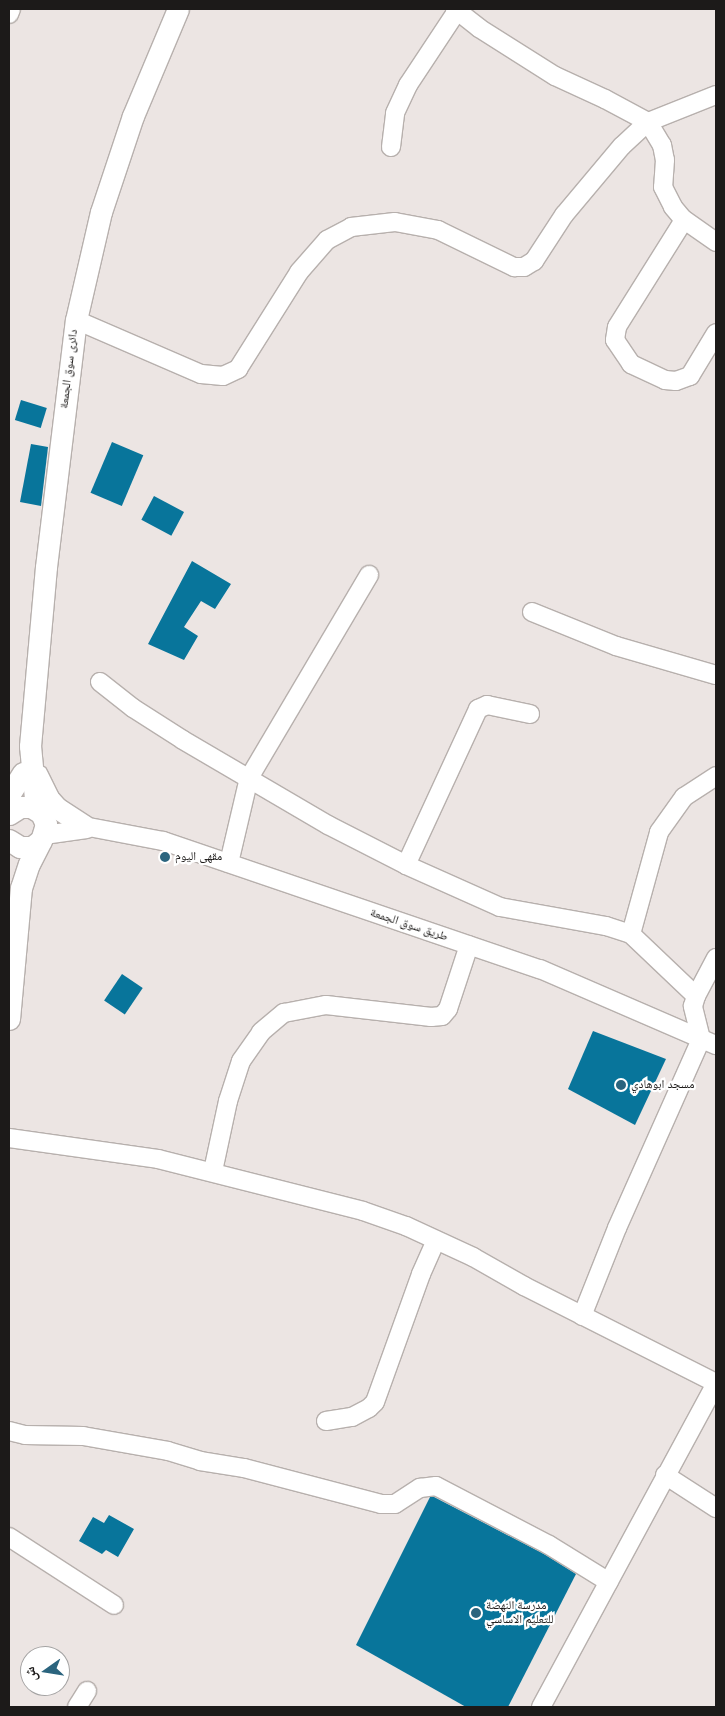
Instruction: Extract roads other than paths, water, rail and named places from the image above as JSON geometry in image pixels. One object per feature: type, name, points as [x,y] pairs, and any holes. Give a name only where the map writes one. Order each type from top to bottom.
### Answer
[{"type":"main road","name":"دائرى سوق الجمعة","points":[[30,749],[46,567],[76,320],[101,212],[133,116],[178,9]]},
{"type":"main road","points":[[10,809],[24,773],[30,749]]},
{"type":"main road","points":[[9,1019],[18,914],[24,880],[43,838],[46,824],[38,811],[30,749]]},
{"type":"main road","points":[[30,749],[40,785],[48,798],[68,817],[90,827]]},
{"type":"main road","points":[[10,809],[25,806],[38,811]]},
{"type":"main road","points":[[9,841],[26,848],[43,838]]},
{"type":"main road","points":[[9,841],[18,914]]},
{"type":"street","points":[[9,14],[11,9]]},
{"type":"street","points":[[391,147],[395,113],[408,85],[456,10],[480,28],[555,76],[605,99],[648,122],[662,145],[665,160],[663,187],[672,207],[684,220],[716,242]]},
{"type":"street","points":[[76,320],[201,374],[223,376],[238,369],[299,272],[327,240],[352,227],[395,222],[438,230],[514,267],[524,267],[534,261],[564,215],[622,146],[648,122],[716,95]]},
{"type":"street","points":[[684,220],[618,327],[615,340],[631,364],[665,380],[676,381],[690,376],[716,333]]},
{"type":"street","points":[[229,863],[249,778],[369,575]]},
{"type":"street","points":[[532,612],[616,646],[716,675]]},
{"type":"street","points":[[100,682],[150,719],[328,825],[406,865],[500,908],[606,926],[631,934],[696,996]]},
{"type":"street","points":[[406,865],[478,709],[487,705],[530,714]]},
{"type":"street","points":[[631,934],[659,832],[684,797],[716,776]]},
{"type":"street","points":[[38,811],[90,827]]},
{"type":"street","points":[[43,838],[90,827]]},
{"type":"street","name":"طريق سوق الجمعة","points":[[90,827],[163,841],[469,945],[583,986],[709,1042]]},
{"type":"street","points":[[213,1171],[228,1101],[241,1060],[261,1032],[284,1013],[326,1005],[431,1017],[442,1016],[448,1008],[469,945]]},
{"type":"street","points":[[582,1316],[621,1219],[709,1042],[693,1006],[696,996],[716,958]]},
{"type":"street","points":[[9,1138],[158,1159],[213,1171],[363,1210],[406,1226],[436,1240],[716,1383],[541,1707]]},
{"type":"street","points":[[326,1421],[357,1415],[375,1402],[421,1274],[436,1240]]},
{"type":"street","points":[[9,1431],[25,1435],[83,1436],[168,1451],[200,1460],[244,1468],[381,1504],[396,1504],[420,1488],[436,1486],[549,1545],[608,1582]]},
{"type":"street","points":[[665,1476],[716,1508]]},
{"type":"street","points":[[9,1537],[114,1605]]},
{"type":"street","points":[[77,1707],[87,1691]]},
{"type":"place","name":"مقهى اليوم","points":[[165,857]]},
{"type":"place","name":"مسجد ابوهادي","points":[[621,1085]]},
{"type":"place","name":"مدرسة النهضة للتعليم الاساسي","points":[[476,1613]]}]
